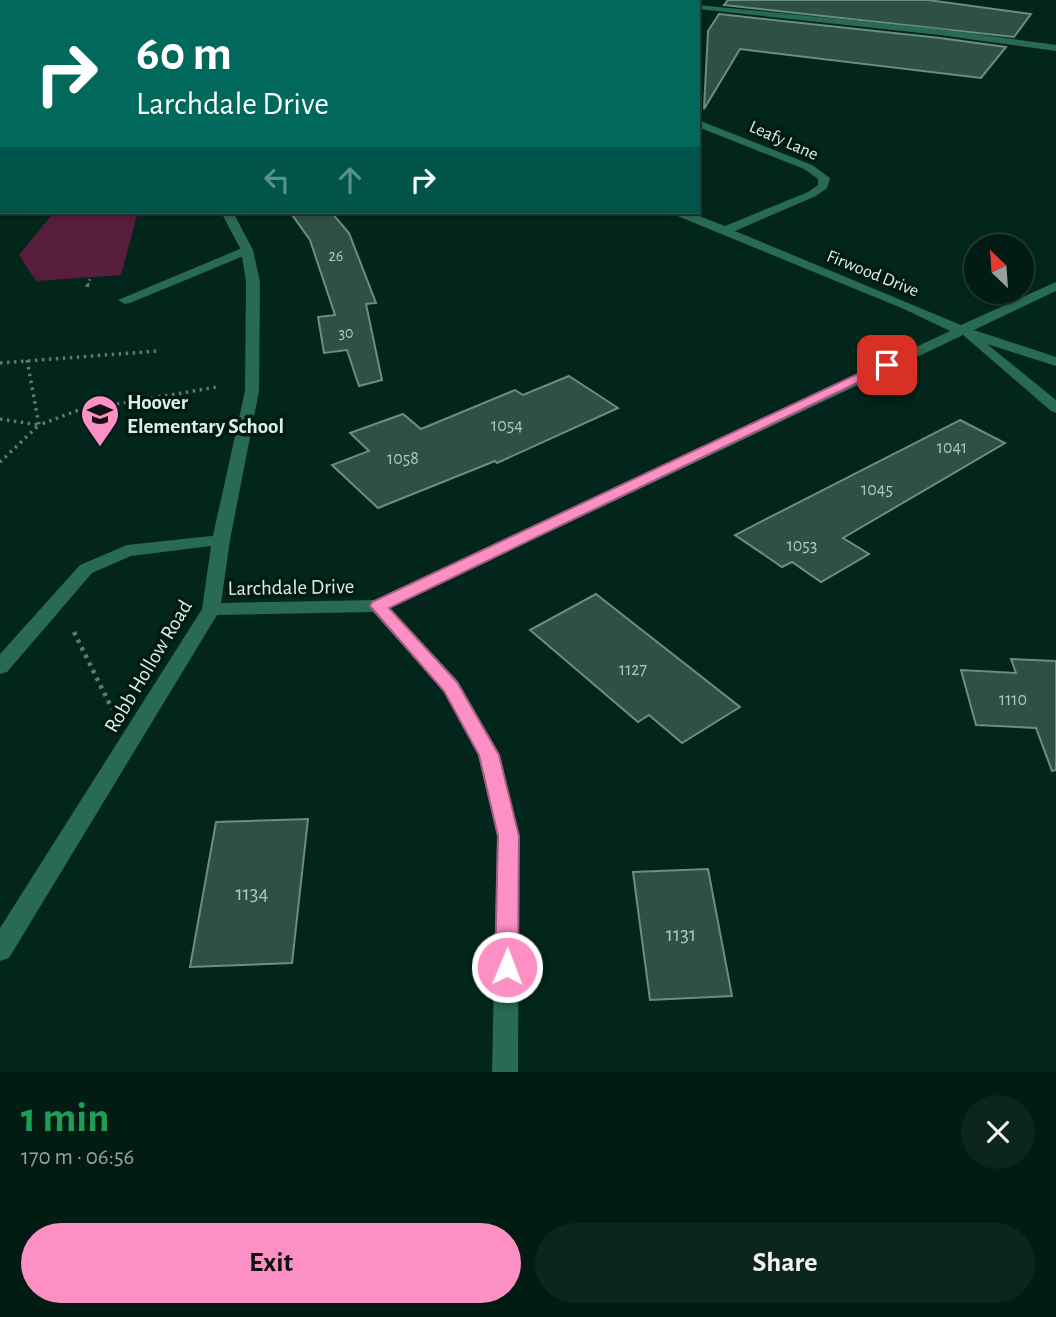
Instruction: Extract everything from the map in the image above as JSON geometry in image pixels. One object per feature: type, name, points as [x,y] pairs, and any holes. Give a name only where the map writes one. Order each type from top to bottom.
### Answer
[{"type":"street","points":[[700,7],[940,32],[1056,48]]},
{"type":"street","name":"Leafy Lane","points":[[700,124],[808,167],[824,178],[823,186],[812,194],[724,231]]},
{"type":"street","name":"Robb Hollow Road","points":[[2,943],[211,610],[221,540],[252,391],[253,282],[247,250],[228,214]]},
{"type":"street","name":"Firwood Drive","points":[[684,214],[909,306],[960,330],[1056,362]]},
{"type":"street","points":[[125,300],[247,250]]},
{"type":"street","name":"Larchdale Drive","points":[[211,610],[378,606],[1056,286]]},
{"type":"street","points":[[960,330],[1026,380],[1056,408]]},
{"type":"street","points":[[0,667],[86,569],[127,551],[221,540]]},
{"type":"street","points":[[378,606],[451,687],[489,755],[509,836],[505,1072]]},
{"type":"path","points":[[87,287],[90,279]]},
{"type":"path","points":[[0,363],[158,351]]},
{"type":"path","points":[[27,359],[35,416],[39,425]]},
{"type":"path","points":[[0,462],[39,425],[76,411],[217,387]]},
{"type":"path","points":[[0,419],[39,425]]},
{"type":"path","points":[[74,632],[114,712]]},
{"type":"shaded area","points":[[52,214],[137,214],[121,275],[36,281],[19,255]]},
{"type":"building","points":[[728,0],[928,0],[1031,14],[1014,37],[724,5]]},
{"type":"building","points":[[719,14],[1006,47],[981,78],[740,49],[704,109],[708,31]]},
{"type":"building","points":[[291,214],[333,214],[349,233],[376,303],[366,304],[382,380],[359,386],[347,350],[324,353],[318,317],[335,315],[310,240]]},
{"type":"building","points":[[569,376],[618,408],[497,463],[495,461],[378,508],[332,465],[369,451],[350,433],[403,414],[421,429],[515,390],[523,395]]},
{"type":"building","points":[[960,420],[1005,443],[843,538],[869,554],[821,582],[792,562],[782,567],[735,535]]},
{"type":"building","points":[[596,594],[740,707],[682,743],[649,715],[638,722],[530,630]]},
{"type":"building","points":[[1011,659],[1056,661],[1056,770],[1052,771],[1036,728],[976,725],[961,670],[1016,673]]},
{"type":"building","points":[[308,819],[292,963],[190,967],[216,822]]},
{"type":"building","points":[[708,869],[732,996],[650,1000],[633,872]]},
{"type":"place","name":"Hoover Elementary School","points":[[100,448]]},
{"type":"route","points":[[507,967],[509,836],[489,755],[451,687],[378,606],[887,365]]}]
